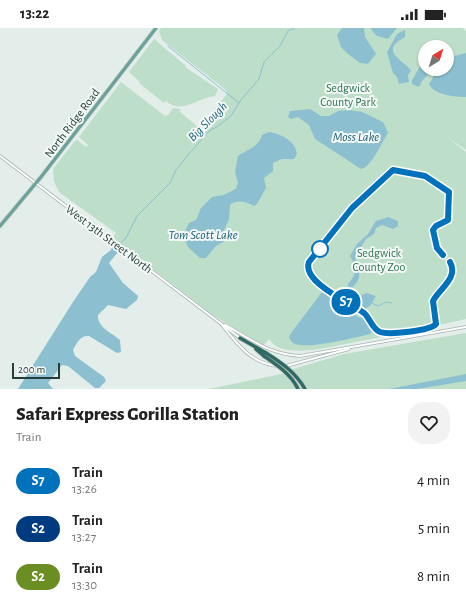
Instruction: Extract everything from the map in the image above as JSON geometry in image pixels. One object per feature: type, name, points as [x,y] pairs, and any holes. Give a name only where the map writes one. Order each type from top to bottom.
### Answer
[{"type":"highway","points":[[240,338],[287,367],[301,382],[305,389]]},
{"type":"highway","points":[[265,354],[286,373],[298,389]]},
{"type":"main road","name":"North Ridge Road","points":[[0,226],[36,184],[156,28]]},
{"type":"street","name":"West 13th Street North","points":[[0,156],[240,338]]},
{"type":"street","name":"West 13th Street North","points":[[218,321],[263,348],[288,355],[305,355],[354,348]]},
{"type":"street","name":"West 13th Street North","points":[[218,321],[246,353],[269,365],[289,366],[354,348]]},
{"type":"street","points":[[354,348],[466,327]]},
{"type":"green space","points":[[161,28],[462,28],[466,31],[466,150],[446,136],[466,152],[466,319],[317,349],[300,351],[283,349],[275,345],[269,339],[263,346],[213,315],[112,238],[116,233],[59,192],[54,181],[53,169],[75,141],[77,140],[86,147],[88,145],[79,137],[121,82],[165,116],[168,115],[173,108],[180,109],[180,112],[199,128],[227,94],[226,90],[162,40],[159,31]]},
{"type":"green space","points":[[154,39],[186,66],[185,67],[218,89],[215,96],[184,106],[172,105],[166,101],[164,103],[139,83],[140,82],[129,72]]},
{"type":"green space","points":[[466,333],[466,389],[209,389],[291,372],[290,370],[344,354]]},
{"type":"water","points":[[342,28],[364,28],[365,37],[376,54],[368,64],[360,63],[341,47],[337,35]]},
{"type":"water","points":[[370,28],[397,28],[388,39],[377,36]]},
{"type":"water","points":[[405,30],[405,37],[397,42],[393,47],[393,52],[411,71],[408,75],[409,82],[399,84],[397,77],[393,73],[387,52],[397,34]]},
{"type":"water","points":[[466,53],[466,97],[445,95],[435,91],[429,84],[434,76],[454,76],[454,56]]},
{"type":"water","points":[[418,70],[418,76],[427,76],[419,87],[412,84],[412,80]]},
{"type":"water","name":"Moss Lake","points":[[310,109],[321,116],[329,116],[338,111],[349,110],[362,112],[383,122],[388,133],[369,164],[365,168],[361,169],[315,139],[309,125],[298,117],[291,119],[288,117],[290,111]]},
{"type":"water","name":"Tom Scott Lake","points":[[269,132],[287,138],[296,149],[297,154],[294,159],[282,159],[273,163],[273,171],[264,178],[266,188],[257,204],[254,206],[245,202],[236,202],[230,205],[229,219],[224,230],[226,237],[223,242],[216,246],[206,258],[200,258],[188,247],[183,236],[189,223],[196,220],[201,208],[212,197],[224,195],[237,188],[238,183],[235,172],[238,156],[252,148],[262,135]]},
{"type":"water","points":[[388,217],[398,221],[398,226],[393,229],[382,225],[376,228],[374,234],[366,239],[355,256],[359,276],[352,288],[352,292],[356,295],[359,293],[363,295],[366,293],[376,296],[370,306],[365,309],[354,303],[350,297],[348,284],[353,277],[355,267],[350,256],[357,244],[368,234],[376,221]]},
{"type":"water","points":[[112,246],[118,248],[118,252],[109,263],[123,283],[138,296],[137,300],[126,309],[108,305],[98,315],[98,319],[102,326],[120,340],[121,352],[117,353],[89,336],[81,338],[73,350],[75,356],[104,377],[106,381],[99,388],[95,388],[68,366],[62,365],[48,383],[53,389],[18,389],[73,302],[90,277],[96,272],[102,257],[111,250]]},
{"type":"water","points":[[322,292],[336,298],[358,317],[363,318],[372,332],[363,336],[321,344],[302,345],[293,343],[289,337],[291,333]]},
{"type":"water","points":[[466,374],[466,381],[417,389],[389,389]]},
{"type":"waterway","name":"Big Slough","points":[[117,247],[126,238],[137,216],[170,183],[176,170],[188,155],[209,131],[231,116],[240,101],[259,79],[264,62],[280,46],[288,31],[295,28]]},
{"type":"waterway","points":[[168,46],[239,103]]},
{"type":"waterway","points":[[372,303],[378,306],[386,302],[392,303]]},
{"type":"railway","points":[[449,212],[447,222],[437,225],[433,230],[437,248],[450,262],[453,270],[450,278],[433,301],[437,321],[434,326],[408,332],[379,331],[366,314],[323,287],[308,273],[309,262],[352,208],[391,170],[426,177],[449,192],[450,205]]},
{"type":"train","name":"S7","points":[[443,255],[437,248],[433,230],[436,226],[446,223],[449,218],[449,192],[425,176],[393,170],[352,208],[309,262],[308,273],[323,287],[366,314],[375,328],[380,332],[408,332],[436,325],[437,321],[433,299],[452,276],[453,270],[450,262]]},
{"type":"park label","name":"Sedgwick County Park","points":[[348,95]]},
{"type":"park label","name":"Sedgwick County Zoo","points":[[379,260]]}]
